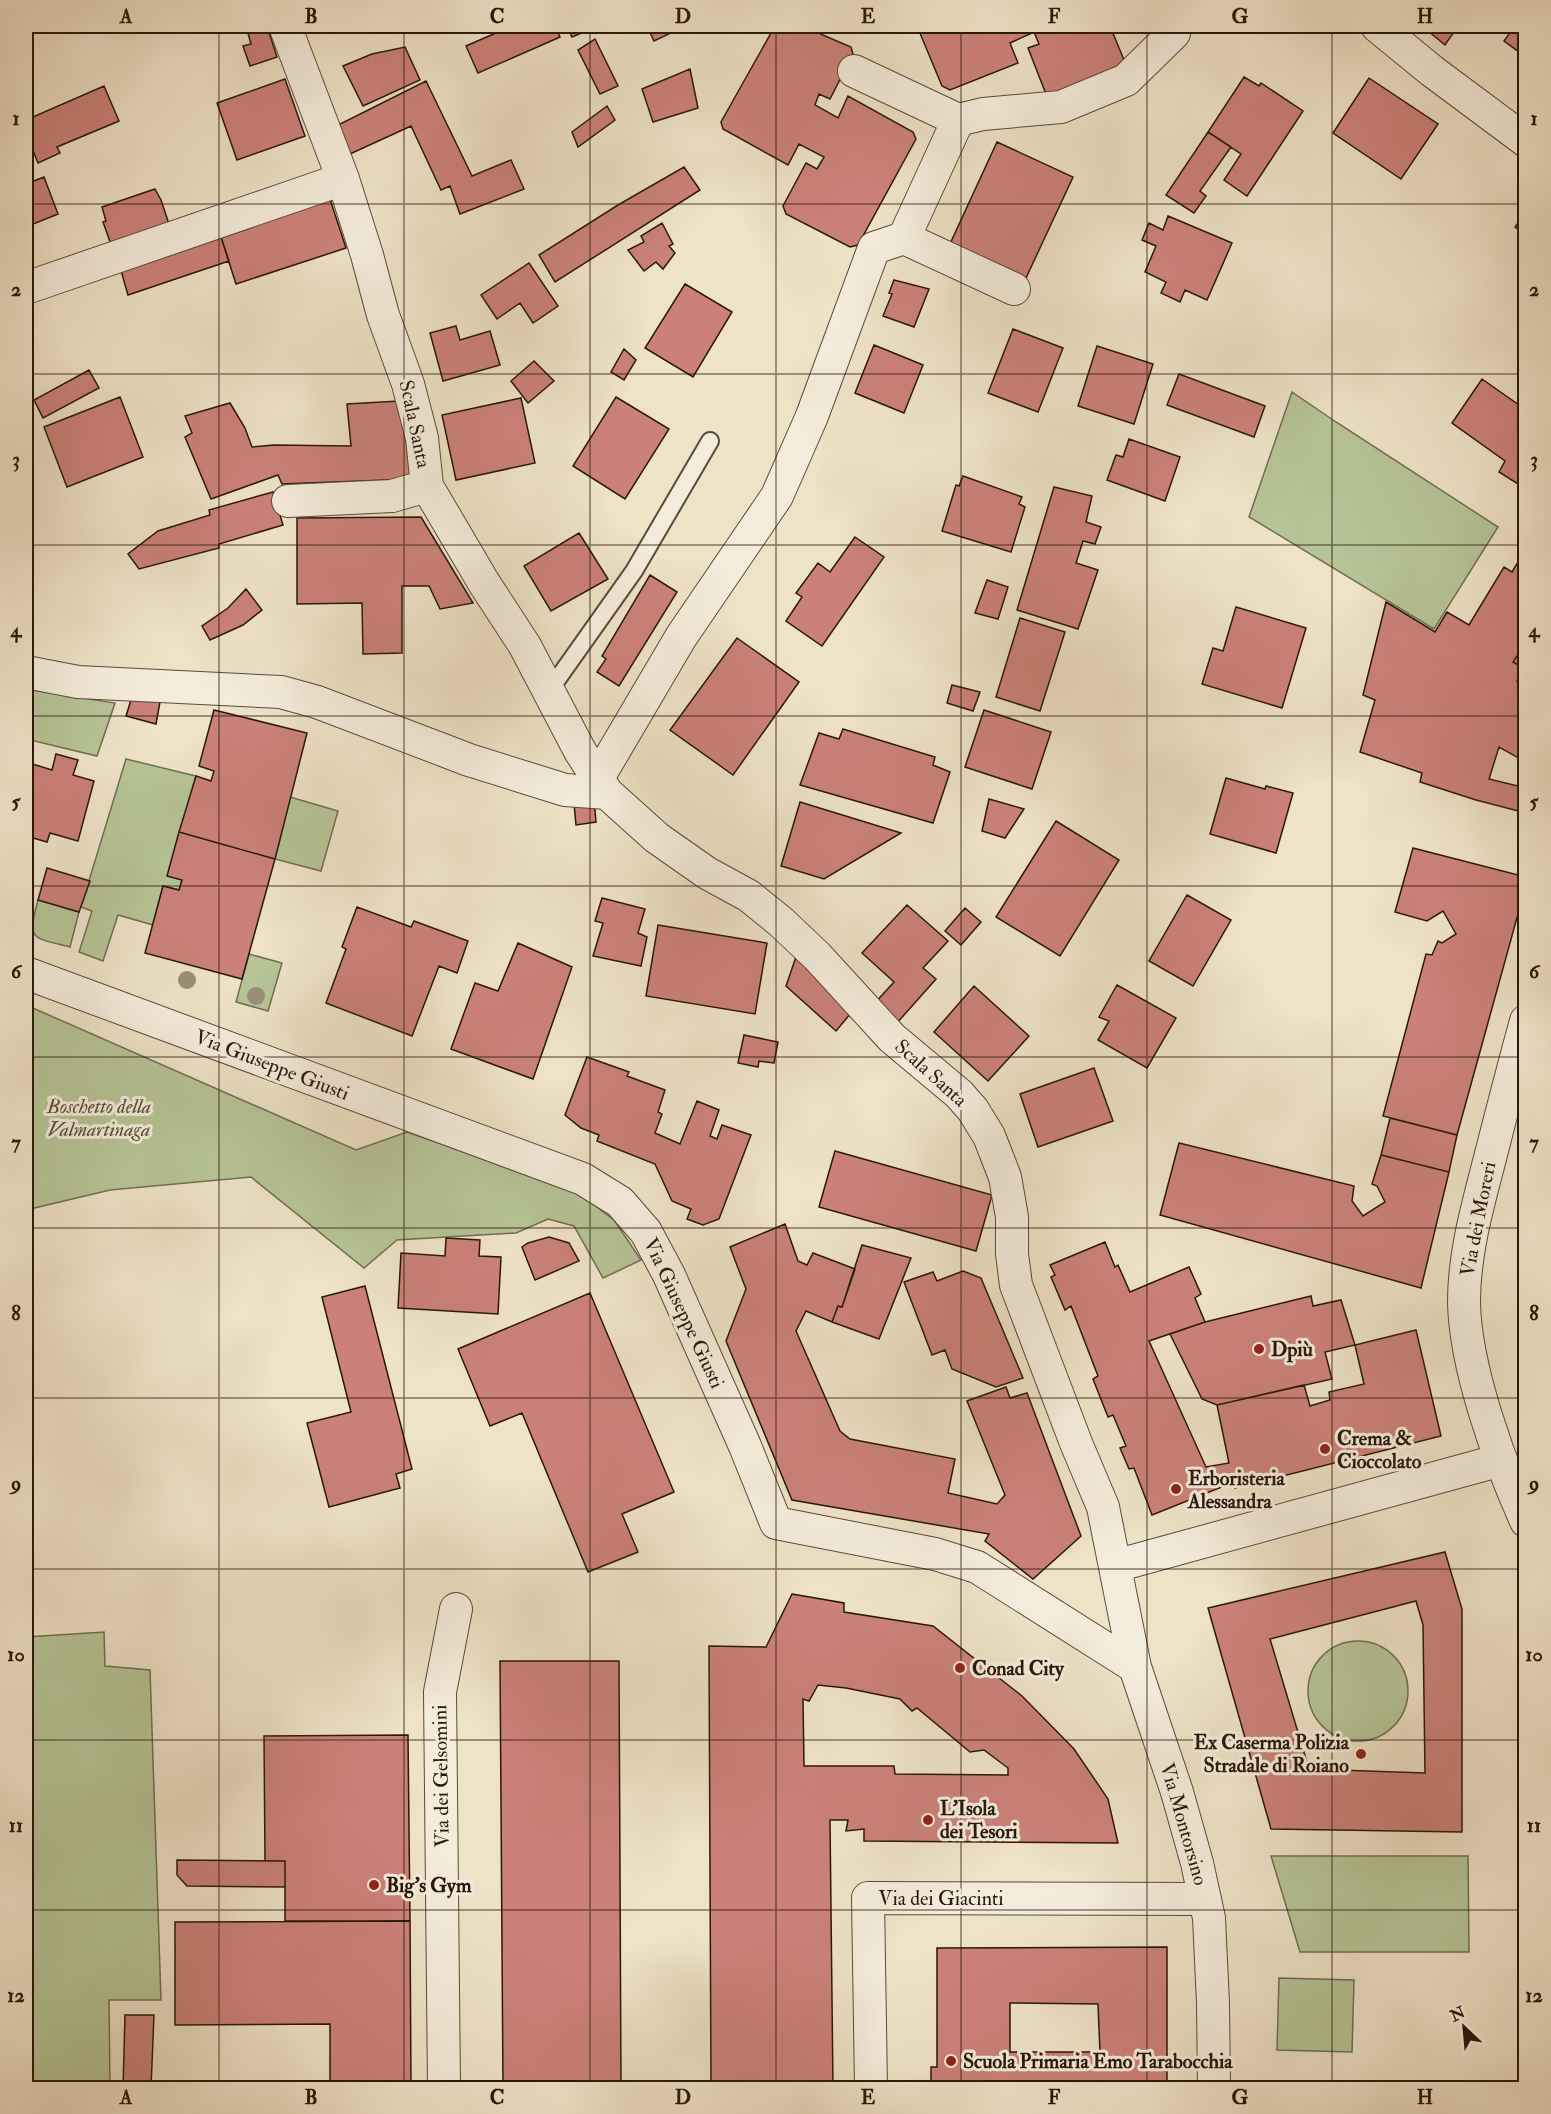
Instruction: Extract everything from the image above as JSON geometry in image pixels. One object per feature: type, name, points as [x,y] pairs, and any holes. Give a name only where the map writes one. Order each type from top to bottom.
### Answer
[{"type":"street","name":"Scala Santa","points":[[285,26],[342,178],[367,255],[383,315],[408,384],[422,438],[427,486],[484,583],[525,646],[580,751],[602,785],[657,838],[707,873],[749,896],[781,922],[892,1038],[958,1094],[973,1110],[989,1136],[1005,1177],[1012,1217],[1012,1254],[1016,1285],[1103,1507],[1115,1566]]},
{"type":"street","points":[[1377,26],[1432,71],[1526,141]]},
{"type":"street","points":[[854,71],[958,120],[983,114],[1061,107],[1126,80],[1174,33]]},
{"type":"street","points":[[904,238],[958,120]]},
{"type":"street","points":[[26,288],[342,178]]},
{"type":"street","points":[[26,672],[78,682],[280,692],[317,702],[469,760],[565,790],[602,785],[681,637],[777,496],[813,416],[874,248],[904,238],[1014,289]]},
{"type":"street","points":[[288,501],[392,495],[427,486]]},
{"type":"street","name":"Via Giuseppe Giusti","points":[[26,973],[583,1179],[620,1202],[646,1232],[669,1275],[746,1446],[776,1523],[935,1554],[977,1567],[1135,1667]]},
{"type":"street","name":"Via dei Moreri","points":[[1526,1021],[1476,1213],[1470,1243],[1465,1293],[1467,1329],[1473,1364],[1511,1488],[1526,1521]]},
{"type":"street","points":[[1115,1566],[1502,1460]]},
{"type":"street","name":"Via Montorsino","points":[[1115,1566],[1135,1667],[1177,1792],[1197,1863],[1209,1918],[1214,2088]]},
{"type":"street","name":"Via dei Gelsomini","points":[[444,2088],[440,1692],[456,1609]]},
{"type":"street","name":"Via dei Giacinti","points":[[871,2088],[868,1898],[1205,1899]]},
{"type":"lane","points":[[549,691],[634,571],[710,441]]},
{"type":"green space","points":[[1292,392],[1498,527],[1434,629],[1249,517]]},
{"type":"green space","points":[[26,689],[115,703],[97,756],[26,739]]},
{"type":"green space","points":[[126,759],[196,776],[168,876],[182,880],[179,890],[163,886],[153,925],[118,915],[103,961],[79,952],[92,911],[81,907]]},
{"type":"green space","points":[[290,797],[338,811],[321,871],[275,859]]},
{"type":"green space","points":[[38,900],[79,912],[70,947],[40,939],[35,935],[33,923]]},
{"type":"green space","points":[[249,954],[282,963],[268,1011],[236,1002]]},
{"type":"green space","name":"Boschetto della Valmartinaga","points":[[26,1005],[356,1150],[407,1132],[573,1189],[614,1220],[641,1260],[603,1278],[574,1226],[548,1219],[516,1233],[397,1240],[364,1268],[251,1177],[110,1190],[26,1210]]},
{"type":"green space","points":[[104,1632],[105,1666],[150,1670],[161,2000],[109,2000],[110,2088],[26,2088],[26,1637]]},
{"type":"green space","points":[[1358,1641],[1377,1645],[1393,1656],[1404,1672],[1408,1691],[1404,1710],[1393,1726],[1377,1737],[1358,1741],[1339,1737],[1323,1726],[1312,1710],[1308,1691],[1312,1672],[1323,1656],[1339,1645]]},
{"type":"green space","points":[[1524,1649],[1526,1649],[1524,1826]]},
{"type":"green space","points":[[1271,1856],[1468,1856],[1469,1952],[1300,1952]]},
{"type":"green space","points":[[1279,1978],[1354,1980],[1352,2052],[1277,2050]]},
{"type":"building","points":[[246,26],[267,26],[277,57],[250,66],[243,46],[251,44]]},
{"type":"building","points":[[512,26],[555,26],[560,37],[478,73],[466,46]]},
{"type":"building","points":[[567,26],[598,26],[572,37]]},
{"type":"building","points":[[647,26],[670,26],[673,32],[654,41]]},
{"type":"building","points":[[775,26],[802,26],[851,47],[853,54],[830,99],[819,94],[815,105],[838,118],[848,96],[913,132],[916,139],[858,245],[850,247],[786,214],[783,206],[806,163],[817,169],[824,157],[799,144],[788,165],[723,129],[721,122]]},
{"type":"building","points":[[917,26],[1110,26],[1124,60],[1119,71],[1056,96],[1046,94],[1028,48],[1039,44],[1034,32],[1010,43],[1018,63],[950,90],[942,86]]},
{"type":"building","points":[[1422,26],[1458,26],[1445,45]]},
{"type":"building","points":[[1498,26],[1526,26],[1526,57],[1504,41],[1509,34]]},
{"type":"building","points":[[595,39],[618,86],[600,94],[578,50]]},
{"type":"building","points":[[405,47],[420,80],[363,106],[343,66],[372,54]]},
{"type":"building","points":[[690,69],[698,108],[653,122],[642,89]]},
{"type":"building","points":[[1244,77],[1259,86],[1261,83],[1303,111],[1247,196],[1224,180],[1241,154],[1208,132]]},
{"type":"building","points":[[1369,78],[1438,124],[1401,179],[1333,133]]},
{"type":"building","points":[[285,79],[305,136],[237,160],[217,103]]},
{"type":"building","points":[[426,81],[472,176],[511,160],[524,189],[460,214],[450,186],[441,190],[411,126],[350,154],[338,125]]},
{"type":"building","points":[[104,86],[119,121],[57,147],[60,153],[38,163],[26,133],[26,120]]},
{"type":"building","points":[[607,106],[615,120],[578,147],[572,132]]},
{"type":"building","points":[[1208,132],[1231,147],[1200,191],[1206,196],[1194,213],[1166,195]]},
{"type":"building","points":[[997,142],[1073,177],[1026,278],[950,244]]},
{"type":"building","points":[[684,167],[700,190],[555,282],[539,255]]},
{"type":"building","points":[[44,177],[58,214],[26,227],[26,184]]},
{"type":"building","points":[[155,189],[172,233],[114,253],[103,222],[106,221],[102,207]]},
{"type":"building","points":[[329,196],[346,248],[236,284],[219,231]]},
{"type":"building","points":[[1526,212],[1526,234],[1515,227]]},
{"type":"building","points":[[1168,216],[1232,243],[1207,300],[1185,290],[1180,302],[1161,293],[1166,282],[1145,272],[1156,246],[1142,240],[1149,223],[1163,230]]},
{"type":"building","points":[[662,223],[673,244],[669,246],[675,253],[663,269],[656,262],[644,271],[628,250],[644,242],[641,236]]},
{"type":"building","points":[[219,231],[229,261],[128,295],[120,267]]},
{"type":"building","points":[[529,263],[558,306],[533,323],[520,303],[497,319],[481,295]]},
{"type":"building","points":[[894,280],[929,289],[914,327],[883,316],[892,294],[889,293]]},
{"type":"building","points":[[685,284],[732,312],[693,377],[645,348]]},
{"type":"building","points":[[456,326],[460,340],[490,331],[500,365],[443,381],[430,333]]},
{"type":"building","points":[[1013,329],[1063,348],[1038,412],[988,393]]},
{"type":"building","points":[[874,345],[923,365],[904,413],[855,393]]},
{"type":"building","points":[[1097,346],[1153,364],[1134,424],[1078,406]]},
{"type":"building","points":[[624,349],[636,360],[624,380],[611,372]]},
{"type":"building","points":[[534,361],[554,381],[528,403],[511,381]]},
{"type":"building","points":[[89,370],[99,388],[43,418],[34,400]]},
{"type":"building","points":[[1179,374],[1265,406],[1254,437],[1167,405]]},
{"type":"building","points":[[1482,379],[1526,410],[1526,489],[1499,472],[1505,461],[1452,423]]},
{"type":"building","points":[[120,397],[143,457],[67,487],[44,427]]},
{"type":"building","points":[[616,397],[669,429],[625,499],[573,466]]},
{"type":"building","points":[[521,398],[535,463],[456,480],[442,415]]},
{"type":"building","points":[[399,401],[413,479],[282,484],[278,475],[211,499],[185,437],[192,433],[185,416],[230,403],[245,428],[252,447],[351,446],[347,404]]},
{"type":"building","points":[[1129,439],[1180,457],[1165,501],[1107,480],[1116,455],[1123,457]]},
{"type":"building","points":[[963,476],[1022,497],[1019,504],[1025,507],[1011,552],[942,531],[956,485],[959,486]]},
{"type":"building","points":[[1054,487],[1092,496],[1086,522],[1101,527],[1095,544],[1083,541],[1076,563],[1098,570],[1078,629],[1017,610]]},
{"type":"building","points":[[273,492],[283,525],[219,544],[219,548],[139,569],[128,554],[158,531],[210,515],[209,510]]},
{"type":"building","points":[[421,517],[473,603],[440,609],[429,586],[402,586],[402,653],[363,654],[362,603],[297,604],[297,518]]},
{"type":"building","points":[[579,533],[608,579],[551,611],[524,566]]},
{"type":"building","points":[[855,537],[884,557],[822,646],[786,621],[802,597],[796,593],[818,563],[830,572]]},
{"type":"building","points":[[1521,557],[1526,560],[1526,643],[1513,662],[1525,669],[1517,681],[1526,686],[1526,762],[1499,747],[1489,779],[1526,788],[1526,813],[1420,782],[1422,773],[1360,752],[1375,700],[1363,695],[1386,602],[1435,632],[1447,612],[1469,625],[1504,567],[1512,572]]},
{"type":"building","points":[[650,575],[677,592],[619,686],[597,672],[606,659],[602,656]]},
{"type":"building","points":[[987,580],[1008,587],[998,619],[975,613]]},
{"type":"building","points":[[246,589],[262,610],[243,625],[210,640],[202,626],[228,608]]},
{"type":"building","points":[[1236,607],[1306,628],[1282,708],[1202,684],[1213,648],[1223,651]]},
{"type":"building","points":[[1020,618],[1065,632],[1040,711],[996,697]]},
{"type":"building","points":[[737,638],[799,682],[733,775],[670,730]]},
{"type":"building","points":[[1526,643],[1526,669],[1513,662]]},
{"type":"building","points":[[952,685],[980,692],[973,711],[947,703]]},
{"type":"building","points":[[131,700],[160,702],[156,724],[126,716]]},
{"type":"building","points":[[214,710],[307,733],[275,859],[179,832],[196,776],[211,781],[214,771],[199,766]]},
{"type":"building","points":[[984,710],[1051,732],[1032,789],[965,767]]},
{"type":"building","points":[[843,729],[935,757],[933,765],[950,772],[933,823],[800,785],[819,733],[839,739]]},
{"type":"building","points":[[56,754],[78,760],[73,775],[94,781],[78,841],[50,833],[47,842],[26,836],[26,762],[52,770]]},
{"type":"building","points":[[1226,778],[1265,789],[1266,786],[1293,793],[1276,853],[1210,834]]},
{"type":"building","points":[[989,799],[1024,809],[1005,838],[982,831]]},
{"type":"building","points":[[594,800],[596,822],[576,825],[574,804]]},
{"type":"building","points":[[800,802],[901,833],[824,879],[781,866]]},
{"type":"building","points":[[1056,821],[1119,860],[1060,956],[996,917]]},
{"type":"building","points":[[179,832],[275,859],[242,979],[145,953],[163,886],[179,890],[182,880],[167,876]]},
{"type":"building","points":[[1413,848],[1526,877],[1526,885],[1457,1135],[1383,1116],[1426,954],[1432,955],[1438,941],[1442,943],[1456,934],[1443,911],[1427,921],[1395,912]]},
{"type":"building","points":[[47,868],[90,881],[79,912],[38,900]]},
{"type":"building","points":[[1187,895],[1231,920],[1193,986],[1149,961]]},
{"type":"building","points":[[602,898],[645,909],[638,933],[647,937],[641,966],[593,956],[603,923],[595,921]]},
{"type":"building","points":[[907,905],[948,941],[923,968],[936,979],[896,1024],[874,1004],[894,982],[862,953]]},
{"type":"building","points":[[357,907],[411,927],[414,921],[468,941],[457,973],[439,966],[412,1036],[326,1003],[346,949],[342,947]]},
{"type":"building","points":[[965,908],[981,922],[961,945],[945,931]]},
{"type":"building","points":[[658,925],[767,943],[755,1014],[646,996]]},
{"type":"building","points":[[518,943],[572,967],[533,1079],[451,1049],[475,983],[498,991]]},
{"type":"building","points":[[797,954],[851,1013],[836,1031],[786,986]]},
{"type":"building","points":[[1117,985],[1176,1018],[1147,1068],[1098,1040],[1109,1021],[1099,1017]]},
{"type":"building","points":[[974,986],[1029,1036],[988,1081],[934,1032]]},
{"type":"building","points":[[744,1035],[778,1042],[774,1063],[759,1061],[758,1067],[738,1063]]},
{"type":"building","points":[[587,1057],[629,1072],[627,1076],[665,1090],[658,1112],[662,1114],[655,1133],[680,1144],[697,1101],[719,1110],[710,1136],[717,1139],[722,1125],[751,1135],[719,1219],[703,1225],[687,1219],[691,1209],[672,1201],[655,1164],[597,1141],[599,1135],[581,1128],[565,1115]]},
{"type":"building","points":[[1094,1068],[1113,1121],[1038,1147],[1020,1094]]},
{"type":"building","points":[[1390,1118],[1457,1135],[1449,1172],[1381,1155]]},
{"type":"building","points":[[1179,1143],[1354,1186],[1352,1201],[1363,1216],[1385,1202],[1377,1186],[1372,1184],[1381,1155],[1449,1172],[1421,1288],[1160,1215]]},
{"type":"building","points":[[835,1151],[992,1195],[976,1251],[819,1207]]},
{"type":"building","points":[[785,1224],[798,1261],[807,1265],[813,1253],[855,1269],[842,1307],[838,1306],[832,1322],[806,1311],[796,1331],[840,1431],[850,1439],[955,1459],[948,1493],[997,1504],[1005,1495],[967,1401],[1006,1387],[1010,1398],[1027,1393],[1081,1536],[1033,1579],[985,1541],[989,1534],[792,1500],[726,1341],[746,1289],[730,1247]]},
{"type":"building","points":[[549,1237],[569,1243],[579,1261],[535,1280],[522,1247]]},
{"type":"building","points":[[446,1238],[480,1240],[479,1256],[501,1257],[498,1314],[398,1308],[401,1253],[445,1256]]},
{"type":"building","points":[[1105,1242],[1115,1267],[1118,1265],[1130,1292],[1189,1267],[1201,1294],[1195,1298],[1205,1322],[1149,1341],[1206,1467],[1229,1463],[1217,1405],[1304,1385],[1310,1406],[1330,1400],[1329,1392],[1364,1384],[1355,1345],[1416,1330],[1441,1436],[1235,1488],[1234,1482],[1152,1515],[1134,1468],[1129,1469],[1120,1448],[1126,1446],[1113,1415],[1108,1417],[1093,1379],[1098,1376],[1071,1306],[1065,1310],[1051,1277],[1055,1275],[1050,1265]]},
{"type":"building","points":[[862,1245],[911,1258],[879,1339],[832,1322],[838,1306],[842,1307]]},
{"type":"building","points":[[963,1271],[981,1278],[1023,1378],[996,1387],[952,1369],[945,1350],[932,1355],[904,1282],[933,1272],[937,1281]]},
{"type":"building","points":[[365,1286],[412,1469],[396,1474],[400,1488],[329,1507],[307,1423],[351,1412],[322,1297]]},
{"type":"building","points":[[590,1293],[674,1492],[622,1514],[638,1552],[588,1572],[522,1413],[490,1426],[458,1349]]},
{"type":"building","name":"Dpiù","points":[[1311,1296],[1313,1306],[1341,1300],[1355,1345],[1325,1352],[1332,1379],[1217,1405],[1202,1399],[1170,1334],[1205,1322]]},
{"type":"building","points":[[1445,1552],[1462,1609],[1462,1832],[1271,1829],[1208,1608]],"holes":[[[1416,1601],[1423,1625],[1425,1773],[1309,1769],[1270,1639]]]},
{"type":"building","points":[[792,1594],[844,1603],[844,1612],[933,1626],[1022,1696],[1074,1749],[1108,1799],[1118,1843],[864,1841],[864,1829],[846,1831],[848,1820],[830,1820],[833,2088],[711,2088],[709,1646],[766,1647]],"holes":[[[818,1685],[900,1699],[912,1711],[917,1708],[970,1752],[984,1750],[1008,1768],[1008,1775],[895,1774],[894,1766],[804,1766],[803,1699],[809,1701]]]},
{"type":"building","points":[[500,1661],[619,1661],[621,2088],[503,2088]]},
{"type":"building","points":[[408,1735],[410,1921],[285,1921],[285,1861],[265,1861],[264,1736]]},
{"type":"building","points":[[177,1860],[285,1861],[285,1887],[187,1886],[177,1875]]},
{"type":"building","points":[[410,1921],[411,2088],[330,2088],[330,2024],[175,2025],[175,1922]]},
{"type":"building","points":[[1167,1947],[1167,2088],[931,2088],[931,2067],[937,2067],[937,1948]],"holes":[[[1010,2003],[1098,2004],[1100,2052],[1010,2052]]]},
{"type":"building","points":[[125,2015],[154,2015],[151,2088],[123,2088]]},
{"type":"place","name":"Dpiù","points":[[1259,1349]]},
{"type":"place","name":"Crema & Cioccolato","points":[[1325,1449]]},
{"type":"place","name":"Erboristeria Alessandra","points":[[1176,1489]]},
{"type":"place","name":"Conad City","points":[[960,1668]]},
{"type":"place","name":"Ex Caserma Polizia Stradale di Roiano","points":[[1361,1754]]},
{"type":"place","name":"L'Isola dei Tesori","points":[[928,1820]]},
{"type":"place","name":"Big's Gym","points":[[374,1885]]},
{"type":"place","name":"Scuola Primaria Emo Tarabocchia","points":[[951,2061]]}]
